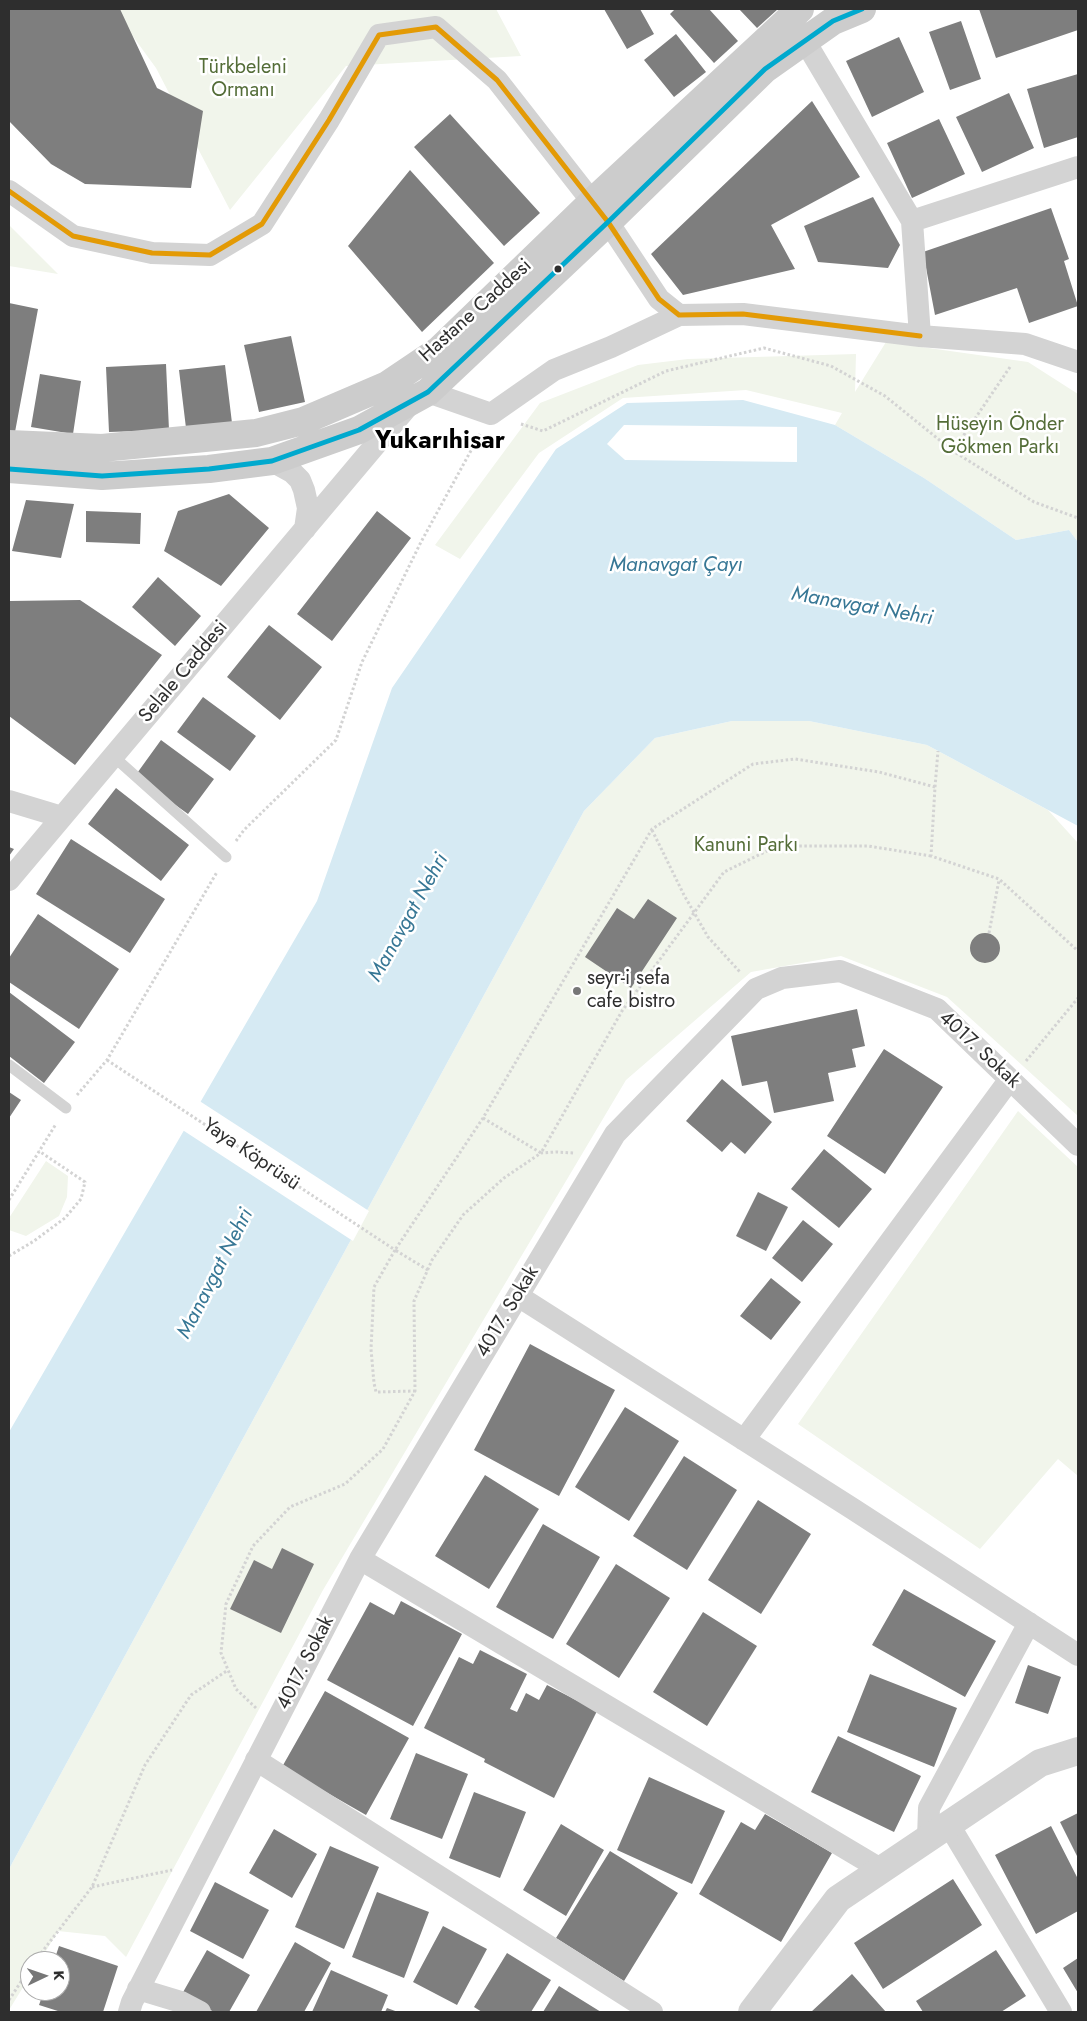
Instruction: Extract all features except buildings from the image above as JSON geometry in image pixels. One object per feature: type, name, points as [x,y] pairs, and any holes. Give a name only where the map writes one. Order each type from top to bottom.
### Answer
[{"type":"main road","name":"Hastane Caddesi","points":[[9,444],[102,448],[256,433],[302,421],[386,385],[439,350],[766,69],[833,21],[862,9]]},
{"type":"main road","name":"Hastane Caddesi","points":[[9,468],[102,476],[209,469],[272,461],[359,430],[420,396],[795,13]]},
{"type":"street","points":[[795,13],[804,40],[912,221],[920,336]]},
{"type":"street","points":[[9,191],[72,236],[152,253],[210,256],[262,224],[329,120],[379,35],[436,27],[497,80],[600,212],[659,299],[679,315]]},
{"type":"street","points":[[912,221],[1078,167]]},
{"type":"street","points":[[420,396],[491,414],[554,370],[611,347],[679,315],[743,314],[920,336],[1025,344],[1078,362]]},
{"type":"street","name":"Selale Caddesi","points":[[9,880],[305,529],[420,396]]},
{"type":"street","points":[[272,461],[292,472],[302,485],[308,508],[305,529]]},
{"type":"street","points":[[9,801],[62,818]]},
{"type":"street","name":"4017. Sokak","points":[[128,2012],[138,1989],[360,1559],[615,1134],[756,989],[782,978],[840,971],[937,1009],[1078,1145]]},
{"type":"street","points":[[744,1440],[1010,1079]]},
{"type":"street","points":[[518,1296],[1078,1655]]},
{"type":"street","points":[[360,1559],[882,1870]]},
{"type":"street","points":[[1029,1624],[929,1808],[939,1832],[1060,2012]]},
{"type":"street","points":[[752,2012],[838,1899],[1040,1763],[1078,1751]]},
{"type":"street","points":[[256,1760],[652,2012]]},
{"type":"street","points":[[138,1989],[181,2002],[200,2012]]},
{"type":"lane","points":[[113,756],[226,857]]},
{"type":"lane","points":[[9,1065],[66,1108]]},
{"type":"path","points":[[953,451],[1025,344]]},
{"type":"path","points":[[9,1200],[66,1108],[108,1060],[226,857],[244,830],[336,740],[362,662],[421,542],[491,414],[543,431],[666,371],[764,348],[831,366],[885,396],[953,451],[1034,502],[1078,518]]},
{"type":"path","points":[[931,856],[934,787],[938,751]]},
{"type":"path","points":[[415,1391],[376,1392],[371,1348],[374,1287],[394,1250],[483,1118],[652,829],[753,764],[795,760],[879,772],[934,787]]},
{"type":"path","points":[[652,829],[693,912],[708,937],[756,989]]},
{"type":"path","points":[[275,1725],[236,1689],[221,1653],[226,1604],[253,1546],[290,1507],[345,1484],[383,1449],[415,1391],[414,1301],[432,1260],[463,1215],[504,1178],[541,1153],[622,1011],[724,872],[777,846],[868,846],[931,856],[999,879],[1078,951]]},
{"type":"path","points":[[989,933],[999,879]]},
{"type":"path","points":[[1010,1079],[1078,998]]},
{"type":"path","name":"Yaya Köprüsü","points":[[108,1060],[394,1250],[428,1270]]},
{"type":"path","points":[[483,1118],[541,1153],[556,1152],[602,1156]]},
{"type":"path","points":[[9,1256],[34,1241],[65,1218],[81,1199],[85,1182],[39,1151]]},
{"type":"path","points":[[43,1951],[92,1887],[145,1765],[191,1695],[228,1670]]},
{"type":"path","points":[[92,1887],[203,1863]]},
{"type":"path","points":[[9,2000],[20,1983]]},
{"type":"green space","name":"Türkbeleni Ormanı","points":[[113,9],[496,9],[521,56],[346,66],[230,210],[156,68]]},
{"type":"green space","points":[[9,225],[58,274],[9,266]]},
{"type":"green space","name":"Hüseyin Önder Gökmen Parkı","points":[[886,342],[1028,362],[1078,394],[1078,542],[1069,530],[1016,540],[924,478],[835,425],[842,413],[746,390],[623,398],[539,453],[460,559],[435,545],[540,403],[638,365],[688,359],[856,354],[855,392]]},
{"type":"green space","name":"Kanuni Parkı","points":[[732,721],[809,721],[927,745],[1048,810],[1078,843],[1078,1116],[947,997],[841,956],[751,972],[626,1080],[323,1590],[126,1957],[105,1936],[58,1931],[46,1951],[20,1951],[20,1992],[9,2010],[9,1869],[584,811],[655,738]]},
{"type":"green space","points":[[1018,1111],[1078,1167],[1078,1476],[1058,1459],[980,1549],[798,1424]]},
{"type":"green space","points":[[46,1161],[68,1176],[67,1197],[59,1216],[26,1236],[9,1230],[9,1218]]},
{"type":"water","name":"Manavgat Çayı","points":[[743,400],[835,425],[924,478],[1016,540],[1069,530],[1078,542],[1078,826],[927,745],[809,721],[732,721],[655,738],[584,811],[9,1869],[9,1432],[317,901],[392,688],[556,449],[627,403]]},
{"type":"pier","points":[[624,425],[797,427],[797,462],[625,460],[607,444]]},
{"type":"pier","points":[[198,1100],[369,1211],[353,1241],[181,1129]]},
{"type":"transit line","points":[[9,469],[102,476],[209,469],[272,461],[359,430],[428,392],[608,222],[765,69],[833,21],[862,9]]},
{"type":"transit line","points":[[9,191],[73,236],[152,253],[210,255],[262,224],[329,120],[379,35],[436,27],[497,80],[608,222],[659,299],[679,315],[743,314],[920,336]]},
{"type":"place","name":"seyr-i sefa cafe bistro","points":[[577,991]]},
{"type":"district","name":"Yukarıhisar","points":[[440,442]]},
{"type":"water label","name":"Manavgat Nehri","points":[[862,607]]},
{"type":"water label","name":"Manavgat Nehri","points":[[409,918]]},
{"type":"water label","name":"Manavgat Nehri","points":[[216,1274]]}]
